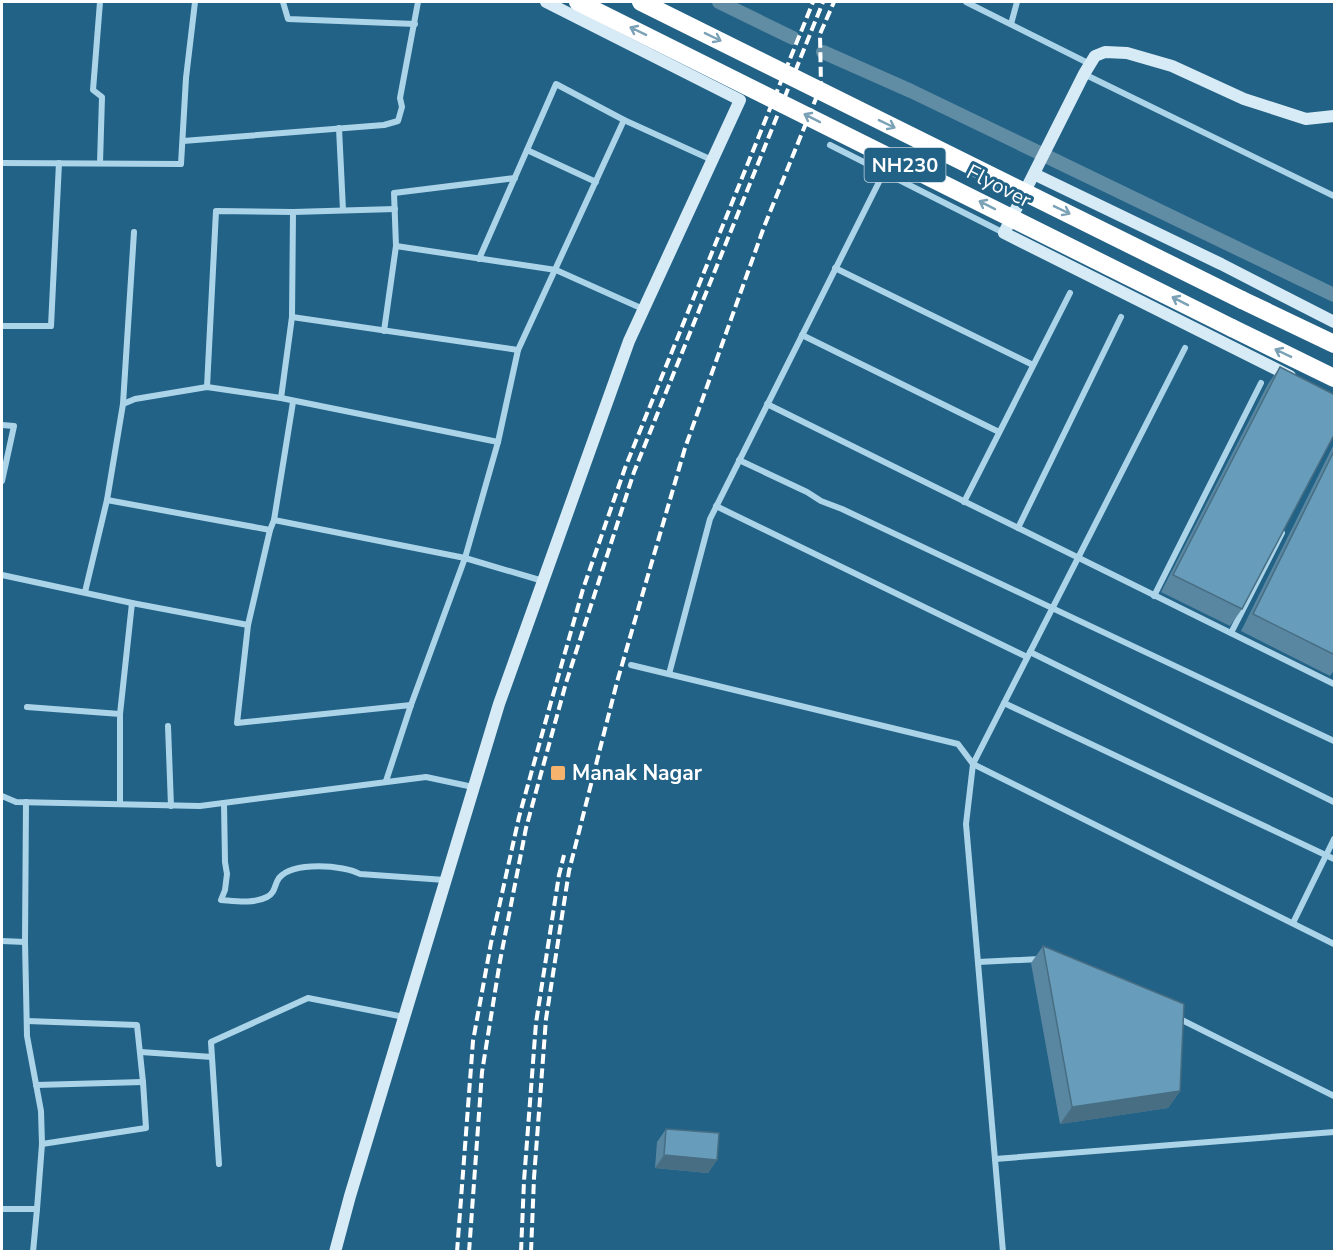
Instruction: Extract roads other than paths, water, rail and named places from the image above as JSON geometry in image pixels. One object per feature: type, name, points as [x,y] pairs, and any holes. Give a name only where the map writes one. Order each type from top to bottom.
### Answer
[{"type":"highway","name":"Flyover","points":[[578,2],[1335,378]]},
{"type":"highway","name":"Flyover","points":[[641,2],[1335,344]]},
{"type":"street","points":[[100,2],[93,90],[102,97],[100,163]]},
{"type":"street","points":[[2,163],[182,164],[186,78],[195,2]]},
{"type":"street","points":[[283,2],[288,19],[415,24]]},
{"type":"street","points":[[183,141],[384,125],[398,120],[402,108],[400,98],[418,2]]},
{"type":"street","points":[[335,1251],[499,704],[629,341],[740,100],[546,2]]},
{"type":"street","points":[[966,2],[1011,24],[1087,69],[1335,196]]},
{"type":"street","points":[[1011,24],[1017,2]]},
{"type":"street","points":[[1004,233],[1087,69],[1095,56],[1105,52],[1127,53],[1172,66],[1244,99],[1306,119],[1335,116]]},
{"type":"street","points":[[479,259],[556,84],[624,120],[713,160]]},
{"type":"street","points":[[386,781],[411,705],[465,558],[498,442],[518,350],[624,120]]},
{"type":"street","points":[[339,128],[343,210]]},
{"type":"street","points":[[830,145],[1297,379]]},
{"type":"street","points":[[527,150],[596,182]]},
{"type":"street","points":[[2,326],[51,326],[59,163]]},
{"type":"street","points":[[1036,170],[1335,322]]},
{"type":"street","points":[[669,674],[710,519],[884,172]]},
{"type":"street","points":[[384,331],[396,246],[394,193],[514,178]]},
{"type":"street","points":[[207,387],[216,211],[293,212],[395,208]]},
{"type":"street","points":[[281,398],[292,317],[293,212]]},
{"type":"street","points":[[85,592],[107,500],[123,404],[134,232]]},
{"type":"street","points":[[396,246],[556,270],[644,309]]},
{"type":"street","points":[[835,268],[1033,365]]},
{"type":"street","points":[[964,502],[1070,294]]},
{"type":"street","points":[[292,317],[518,350]]},
{"type":"street","points":[[1018,528],[1121,317]]},
{"type":"street","points":[[802,335],[999,432]]},
{"type":"street","points":[[1003,1251],[966,824],[973,765],[1185,348]]},
{"type":"street","points":[[1154,596],[1261,383]]},
{"type":"street","points":[[123,404],[135,399],[207,387],[281,398],[498,442]]},
{"type":"street","points":[[293,402],[274,520],[248,625],[237,723],[411,705]]},
{"type":"street","points":[[767,404],[1154,596],[1331,680]]},
{"type":"street","points":[[2,425],[14,426],[2,482]]},
{"type":"street","points":[[739,460],[821,501],[853,513],[1335,741]]},
{"type":"street","points":[[107,500],[270,530]]},
{"type":"street","points":[[716,506],[1335,802]]},
{"type":"street","points":[[274,520],[465,558],[543,581]]},
{"type":"street","points":[[1232,633],[1283,530]]},
{"type":"street","points":[[2,575],[248,625]]},
{"type":"street","points":[[120,804],[120,714],[132,603]]},
{"type":"street","points":[[631,665],[958,744],[973,765],[1335,944]]},
{"type":"street","points":[[1004,703],[1335,859]]},
{"type":"street","points":[[27,707],[120,714]]},
{"type":"street","points":[[168,726],[171,806]]},
{"type":"street","points":[[2,796],[16,802],[200,806],[426,777],[473,788]]},
{"type":"street","points":[[26,802],[27,1036],[41,1112],[42,1144],[33,1251]]},
{"type":"street","points":[[224,803],[227,874],[221,900],[246,901],[266,898],[274,891],[279,878],[287,872],[306,867],[350,868],[360,874],[445,880]]},
{"type":"street","points":[[1293,923],[1335,839]]},
{"type":"street","points":[[2,941],[25,942]]},
{"type":"street","points":[[978,962],[1041,959],[1051,962]]},
{"type":"street","points":[[219,1164],[211,1042],[308,998],[404,1017]]},
{"type":"street","points":[[1174,1016],[1335,1096]]},
{"type":"street","points":[[27,1021],[137,1025],[141,1052],[146,1128],[42,1144]]},
{"type":"street","points":[[141,1052],[212,1057]]},
{"type":"street","points":[[36,1085],[143,1082]]},
{"type":"street","points":[[995,1159],[1335,1132]]},
{"type":"street","points":[[2,1209],[37,1209]]},
{"type":"waterway","points":[[719,2],[793,38]]},
{"type":"waterway","points":[[823,52],[911,91],[1334,295]]},
{"type":"railway","points":[[457,1252],[473,1041],[491,943],[519,817],[583,589],[625,468],[813,2]]},
{"type":"railway","points":[[469,1252],[482,1072],[500,961],[526,828],[566,683],[634,472],[823,2]]},
{"type":"railway","points":[[531,1252],[546,1019],[569,871],[617,682],[685,448],[764,227],[821,86],[820,34],[834,2]]},
{"type":"railway","points":[[521,1252],[536,1023],[564,855]]},
{"type":"place","name":"Manak Nagar","points":[[558,773]]}]
